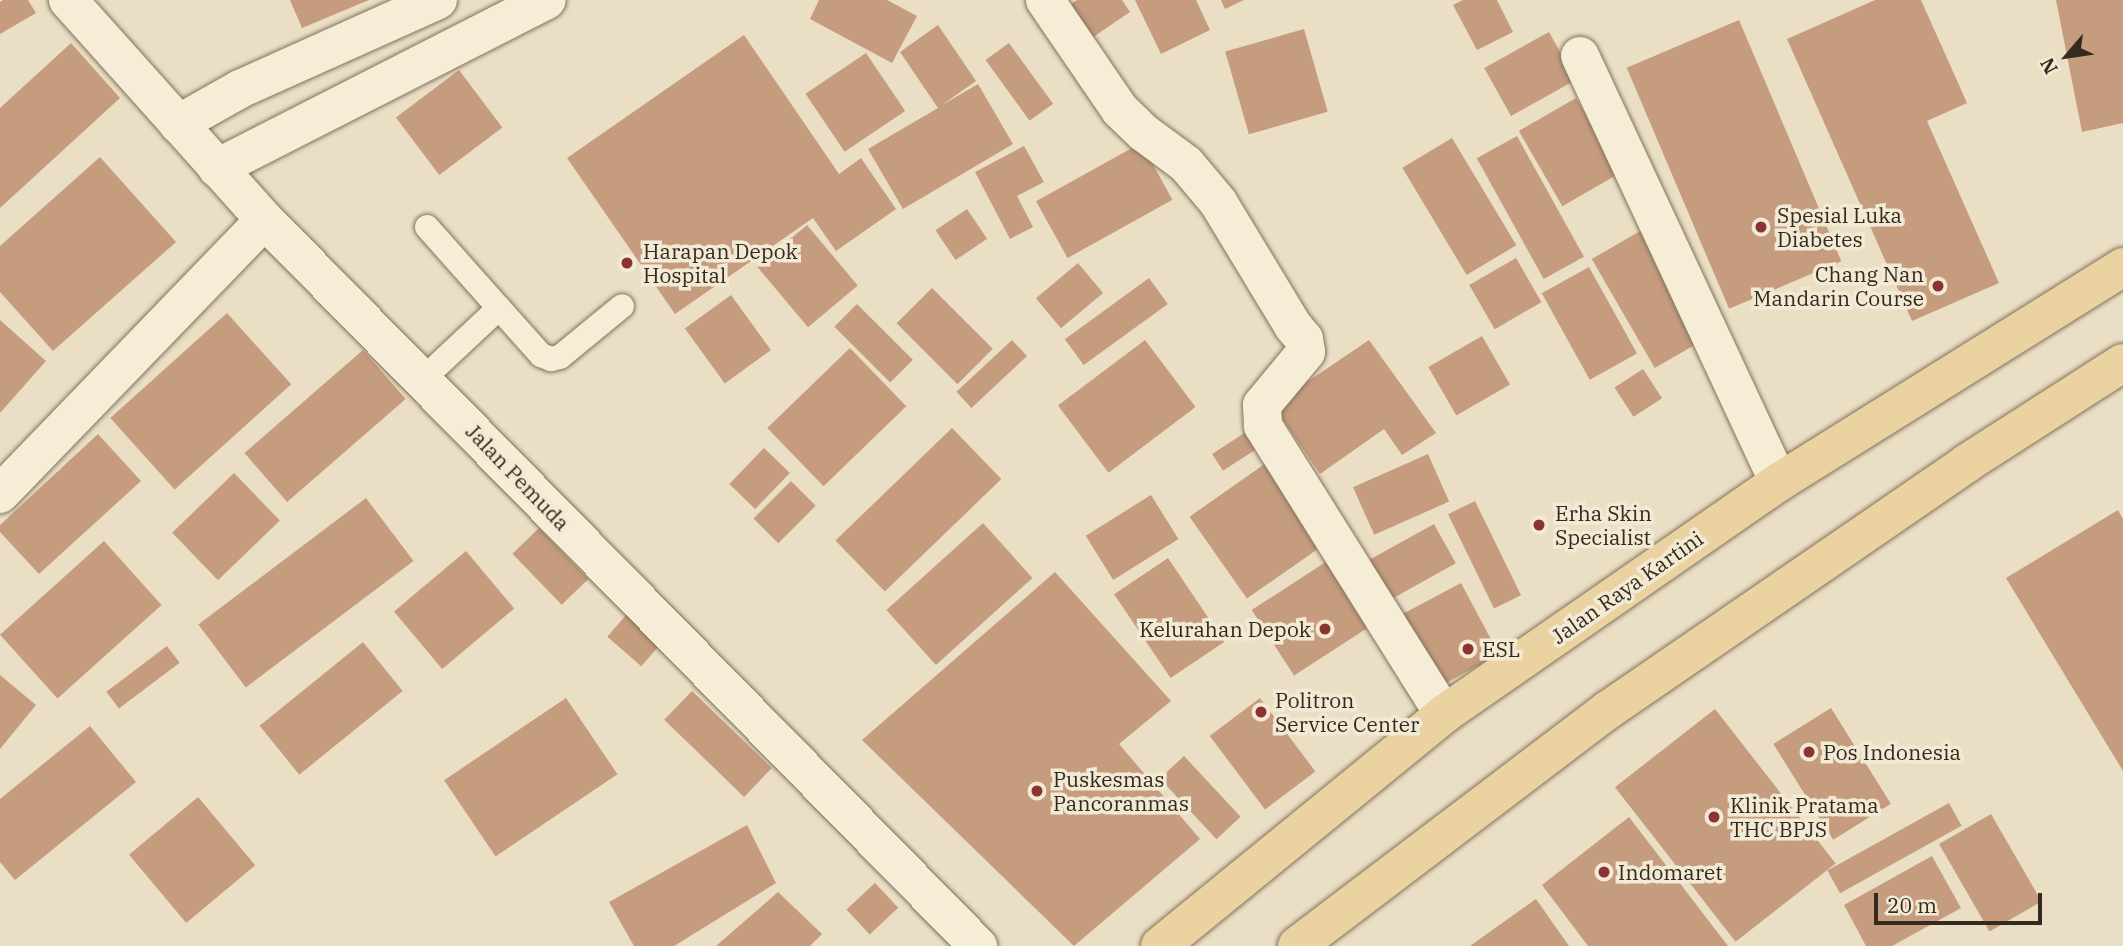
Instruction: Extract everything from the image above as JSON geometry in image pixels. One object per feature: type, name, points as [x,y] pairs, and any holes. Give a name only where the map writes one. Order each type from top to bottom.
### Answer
[{"type":"main road","name":"Jalan Raya Kartini","points":[[1160,946],[1444,714],[1779,482],[2123,267]]},
{"type":"main road","points":[[1297,946],[1608,710],[1967,463],[2123,363]]},
{"type":"street","name":"Jalan Pemuda","points":[[68,0],[265,220],[978,946]]},
{"type":"street","points":[[178,124],[240,89],[438,0]]},
{"type":"street","points":[[217,168],[547,0]]},
{"type":"street","points":[[1045,0],[1120,110],[1144,133],[1186,164],[1218,202],[1293,326],[1304,339],[1306,352],[1262,405],[1264,426],[1444,714]]},
{"type":"street","points":[[1580,56],[1779,482]]},
{"type":"street","points":[[0,494],[265,220]]},
{"type":"lane","points":[[427,227],[541,355],[551,359],[560,357],[622,306]]},
{"type":"lane","points":[[422,380],[499,308]]},
{"type":"building","points":[[28,0],[36,13],[0,34],[0,2]]},
{"type":"building","points":[[290,0],[369,0],[302,28]]},
{"type":"building","points":[[819,0],[887,0],[917,16],[892,63],[810,19]]},
{"type":"building","points":[[1077,0],[1122,0],[1130,12],[1080,46],[1059,12]]},
{"type":"building","points":[[1135,0],[1196,0],[1210,30],[1161,54]]},
{"type":"building","points":[[1221,0],[1244,0],[1225,9]]},
{"type":"building","points":[[1463,0],[1497,0],[1513,32],[1477,50],[1453,5]]},
{"type":"building","points":[[1875,0],[1921,0],[1967,103],[1927,121],[1999,283],[1912,321],[1787,39]]},
{"type":"building","points":[[2056,0],[2123,0],[2123,123],[2082,132]]},
{"type":"building","points":[[1739,20],[1841,261],[1729,309],[1627,68]]},
{"type":"building","points":[[938,25],[976,81],[942,105],[978,84],[1013,144],[903,209],[868,149],[938,108],[900,52]]},
{"type":"building","points":[[1304,29],[1328,112],[1249,134],[1225,52]]},
{"type":"building","points":[[1549,32],[1576,80],[1511,116],[1484,68]]},
{"type":"building","points":[[744,35],[839,174],[861,158],[896,209],[836,251],[813,218],[675,314],[567,158]]},
{"type":"building","points":[[71,43],[120,98],[0,208],[0,108]]},
{"type":"building","points":[[1009,43],[1053,104],[1030,121],[986,60]]},
{"type":"building","points":[[866,53],[905,111],[845,152],[805,94]]},
{"type":"building","points":[[459,70],[502,128],[439,175],[396,118]]},
{"type":"building","points":[[1576,98],[1620,173],[1562,206],[1519,131]]},
{"type":"building","points":[[1517,136],[1584,257],[1544,279],[1477,158]]},
{"type":"building","points":[[1452,138],[1516,245],[1467,275],[1402,168]]},
{"type":"building","points":[[1141,143],[1173,200],[1068,258],[1036,201]]},
{"type":"building","points":[[1024,146],[1044,182],[1017,196],[1033,227],[1010,239],[975,172]]},
{"type":"building","points":[[100,157],[176,242],[53,351],[0,292],[0,246]]},
{"type":"building","points":[[967,209],[987,239],[956,260],[935,230]]},
{"type":"building","points":[[807,225],[858,286],[808,327],[757,267]]},
{"type":"building","points":[[1642,230],[1705,339],[1655,368],[1592,259]]},
{"type":"building","points":[[1516,258],[1542,302],[1495,329],[1469,285]]},
{"type":"building","points":[[1078,263],[1103,293],[1061,328],[1036,298]]},
{"type":"building","points":[[1589,267],[1637,354],[1590,380],[1542,293]]},
{"type":"building","points":[[1149,278],[1168,304],[1084,365],[1065,339]]},
{"type":"building","points":[[932,288],[993,349],[957,384],[897,323]]},
{"type":"building","points":[[731,295],[771,350],[725,384],[685,329]]},
{"type":"building","points":[[857,304],[913,360],[890,382],[834,327]]},
{"type":"building","points":[[227,313],[291,384],[175,489],[110,418]]},
{"type":"building","points":[[0,320],[46,361],[0,413]]},
{"type":"building","points":[[1482,336],[1510,384],[1456,415],[1428,367]]},
{"type":"building","points":[[1012,340],[1027,356],[971,408],[956,392]]},
{"type":"building","points":[[1145,340],[1196,407],[1109,473],[1058,406]]},
{"type":"building","points":[[1369,340],[1436,433],[1402,455],[1384,429],[1320,474],[1273,405]]},
{"type":"building","points":[[850,348],[906,406],[824,486],[767,428]]},
{"type":"building","points":[[363,350],[406,399],[287,502],[245,453]]},
{"type":"building","points":[[1643,369],[1662,398],[1634,417],[1614,388]]},
{"type":"building","points":[[952,428],[1001,479],[885,592],[835,541]]},
{"type":"building","points":[[1249,430],[1260,447],[1223,471],[1212,454]]},
{"type":"building","points":[[98,434],[141,481],[39,574],[0,532],[0,525]]},
{"type":"building","points":[[764,448],[790,473],[755,509],[729,484]]},
{"type":"building","points":[[1428,454],[1449,502],[1374,535],[1353,487]]},
{"type":"building","points":[[1269,461],[1326,543],[1247,599],[1190,517]]},
{"type":"building","points":[[234,473],[280,520],[218,580],[172,533]]},
{"type":"building","points":[[791,481],[816,506],[778,543],[754,518]]},
{"type":"building","points":[[1151,495],[1179,539],[1113,580],[1086,536]]},
{"type":"building","points":[[366,498],[414,561],[246,687],[198,624]]},
{"type":"building","points":[[1475,501],[1521,595],[1494,609],[1448,514]]},
{"type":"building","points":[[2118,510],[2123,519],[2123,771],[2006,578]]},
{"type":"building","points":[[983,523],[1033,578],[936,665],[886,610]]},
{"type":"building","points":[[1434,524],[1456,563],[1388,601],[1366,562]]},
{"type":"building","points":[[539,528],[588,579],[562,605],[512,554]]},
{"type":"building","points":[[104,541],[162,605],[58,699],[0,635]]},
{"type":"building","points":[[466,551],[514,608],[442,669],[394,611]]},
{"type":"building","points":[[1338,554],[1380,619],[1294,676],[1252,610]]},
{"type":"building","points":[[1168,558],[1224,642],[1171,678],[1114,594]]},
{"type":"building","name":"Puskesmas Pancoranmas","points":[[1055,572],[1171,701],[1119,744],[1200,839],[1074,946],[862,740]]},
{"type":"building","points":[[1461,583],[1499,655],[1430,691],[1392,620]]},
{"type":"building","points":[[627,614],[661,644],[641,666],[607,637]]},
{"type":"building","points":[[363,642],[403,691],[299,775],[260,726]]},
{"type":"building","points":[[167,646],[180,663],[119,709],[106,692]]},
{"type":"building","points":[[0,675],[36,705],[0,749]]},
{"type":"building","points":[[692,691],[772,768],[744,797],[664,720]]},
{"type":"building","points":[[566,698],[617,774],[496,856],[444,780]]},
{"type":"building","points":[[1260,698],[1315,771],[1265,809],[1210,736]]},
{"type":"building","points":[[1831,708],[1891,804],[1833,840],[1773,744]]},
{"type":"building","points":[[1715,709],[1836,863],[1736,942],[1615,787]]},
{"type":"building","points":[[90,726],[136,782],[15,880],[0,862],[0,799]]},
{"type":"building","points":[[1184,756],[1241,817],[1216,839],[1160,779]]},
{"type":"building","points":[[198,797],[255,865],[186,923],[129,855]]},
{"type":"building","points":[[1949,803],[1962,826],[1840,893],[1827,870]]},
{"type":"building","points":[[1991,814],[2042,901],[1990,931],[1939,844]]},
{"type":"building","points":[[1629,817],[1728,946],[1588,946],[1542,885]]},
{"type":"building","points":[[747,825],[776,883],[674,946],[634,946],[609,902]]},
{"type":"building","points":[[1932,856],[1961,908],[1892,946],[1866,946],[1844,905]]},
{"type":"building","points":[[875,883],[898,908],[870,934],[846,910]]},
{"type":"building","points":[[778,892],[822,934],[810,946],[716,946]]},
{"type":"building","points":[[1536,899],[1569,946],[1470,946]]},
{"type":"place","name":"Spesial Luka Diabetes","points":[[1761,227]]},
{"type":"place","name":"Harapan Depok Hospital","points":[[627,263]]},
{"type":"place","name":"Chang Nan Mandarin Course","points":[[1938,286]]},
{"type":"place","name":"Erha Skin Specialist","points":[[1539,525]]},
{"type":"place","name":"Kelurahan Depok","points":[[1325,629]]},
{"type":"place","name":"ESL","points":[[1468,649]]},
{"type":"place","name":"Politron Service Center","points":[[1261,712]]},
{"type":"place","name":"Pos Indonesia","points":[[1809,752]]},
{"type":"place","name":"Puskesmas Pancoranmas","points":[[1037,791]]},
{"type":"place","name":"Klinik Pratama THC BPJS","points":[[1714,817]]},
{"type":"place","name":"Indomaret","points":[[1604,872]]}]
